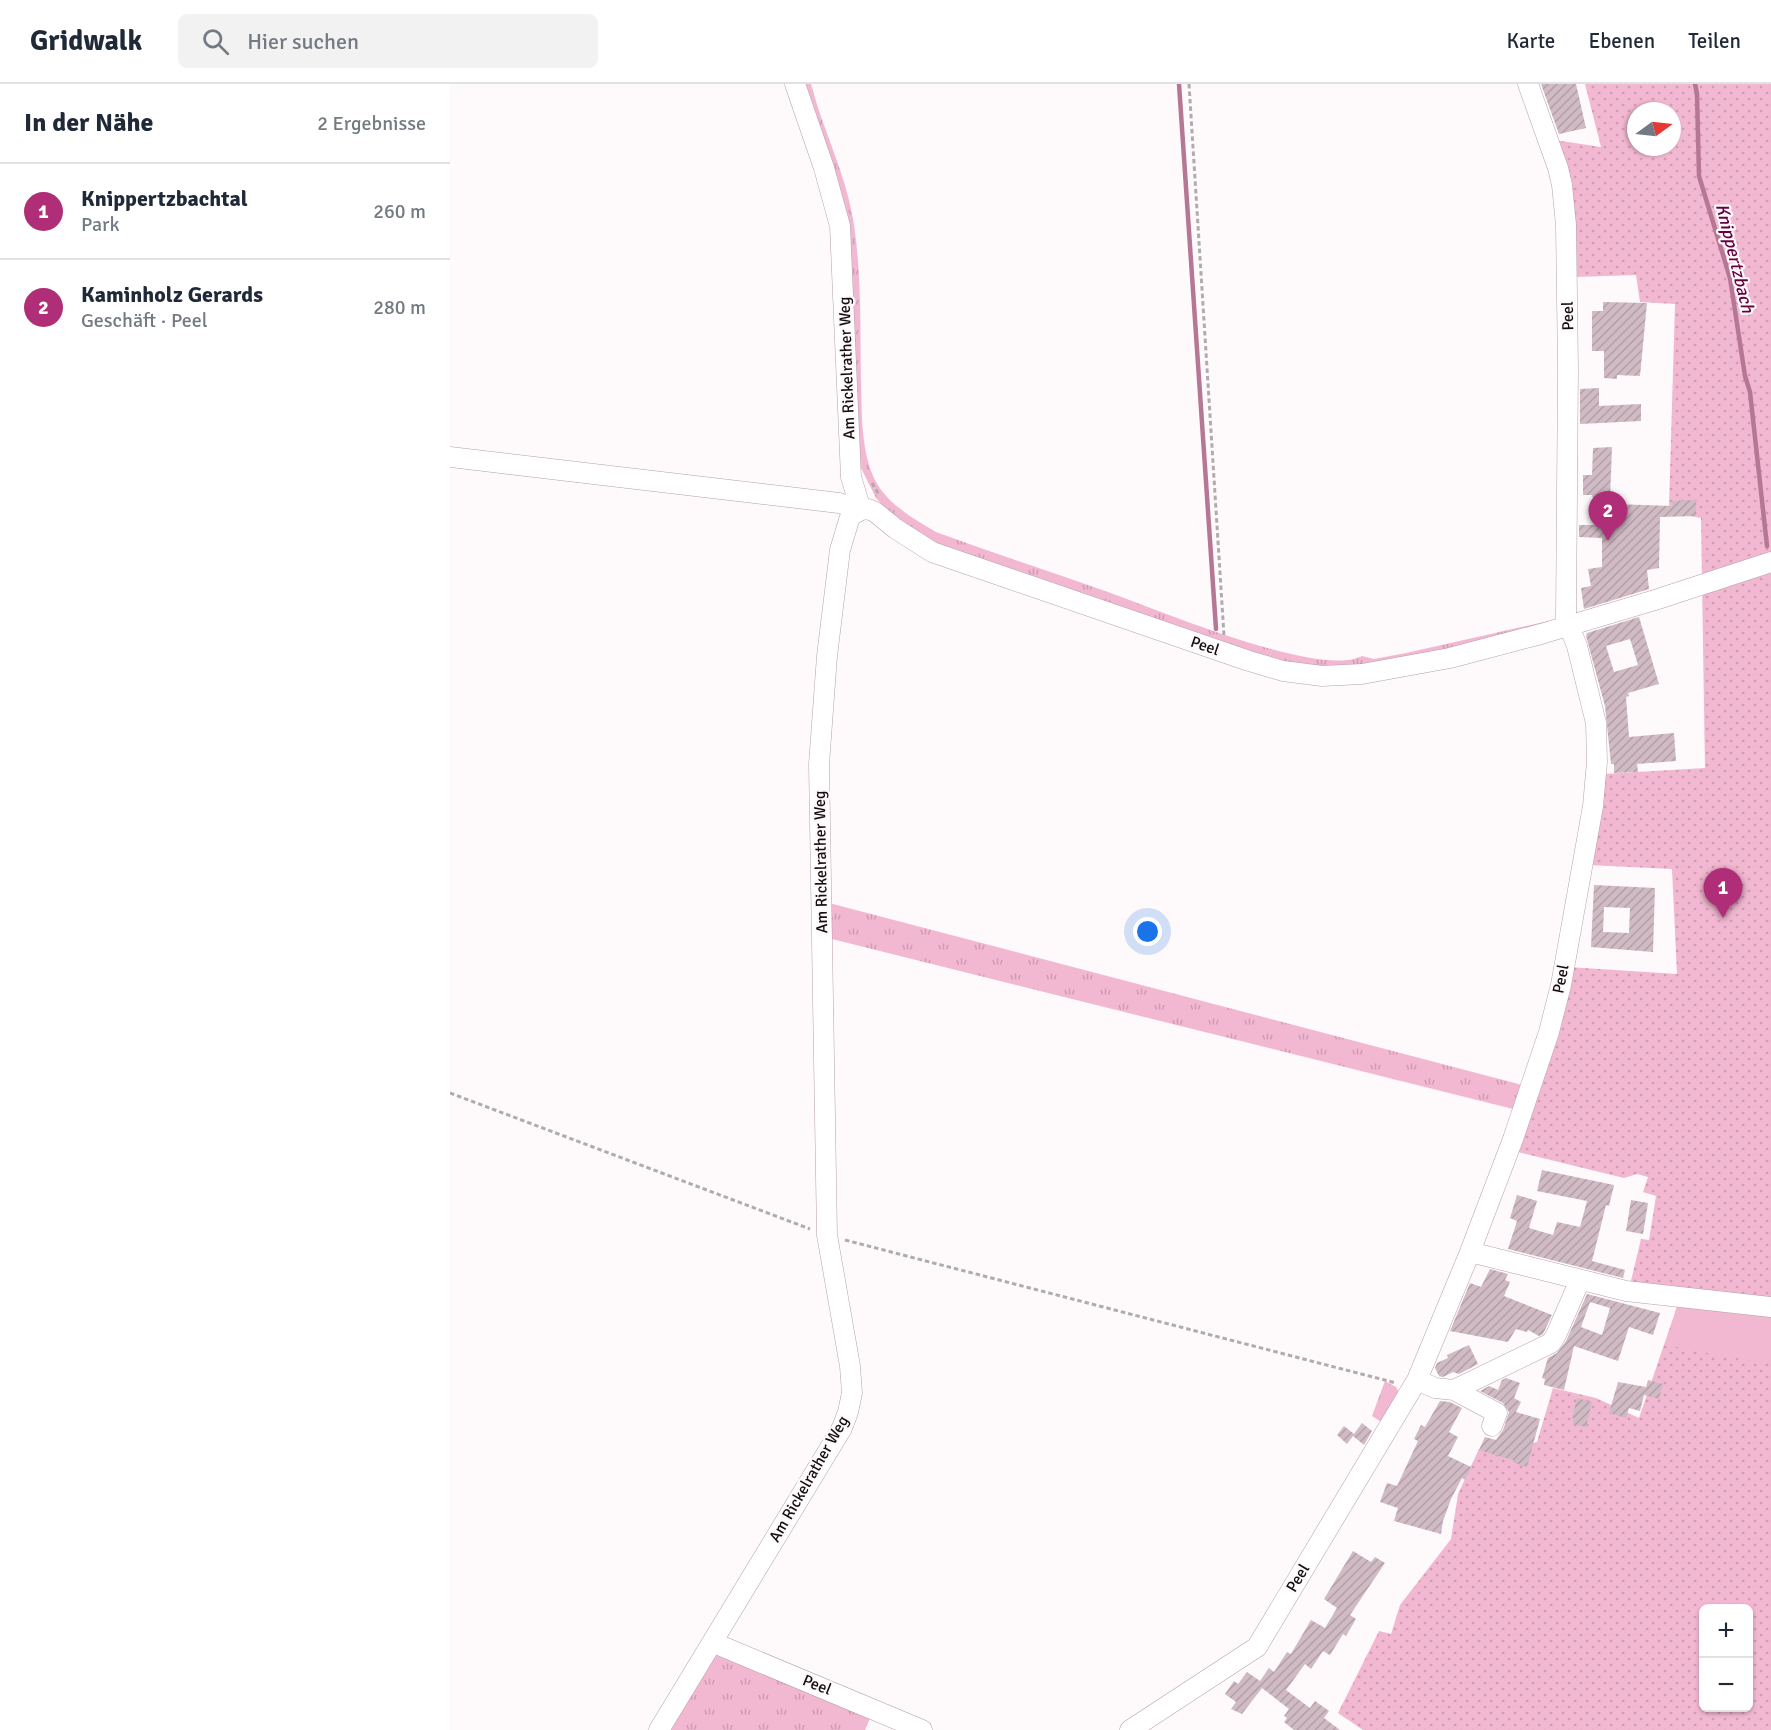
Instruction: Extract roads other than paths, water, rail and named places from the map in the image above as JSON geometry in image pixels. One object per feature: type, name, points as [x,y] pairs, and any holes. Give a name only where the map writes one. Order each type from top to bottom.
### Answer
[{"type":"street","name":"Am Rickelrather Weg","points":[[721,1629],[842,1428],[852,1393],[850,1366],[827,1235],[819,764],[827,656],[840,549],[849,520],[852,515],[861,510],[851,477],[840,226],[824,168],[795,84]]},
{"type":"street","name":"Peel","points":[[1130,1730],[1257,1647],[1414,1384],[1470,1252],[1513,1139],[1549,1032],[1561,986],[1593,806],[1597,762],[1596,723],[1593,703],[1577,645],[1566,618],[1568,369],[1566,225],[1562,184],[1528,84]]},
{"type":"street","name":"Peel","points":[[450,457],[839,503],[861,510],[868,509],[932,552],[1283,671],[1322,676],[1362,674],[1450,658],[1655,600],[1771,562]]},
{"type":"street","points":[[1470,1252],[1626,1291],[1771,1307]]},
{"type":"street","points":[[1454,1390],[1551,1343],[1580,1280]]},
{"type":"street","points":[[1414,1384],[1454,1390],[1497,1413],[1492,1426]]},
{"type":"street","name":"Peel","points":[[721,1629],[719,1645],[918,1729]]},
{"type":"street","points":[[659,1730],[721,1629]]},
{"type":"waterway","points":[[1179,84],[1216,629]]},
{"type":"waterway","name":"Knippertzbach","points":[[1695,84],[1699,176],[1730,278],[1745,376],[1750,392],[1767,546]]},
{"type":"place","name":"Kaminholz Gerards","points":[[1608,541]]},
{"type":"place","name":"Knippertzbachtal","points":[[1723,918]]}]
